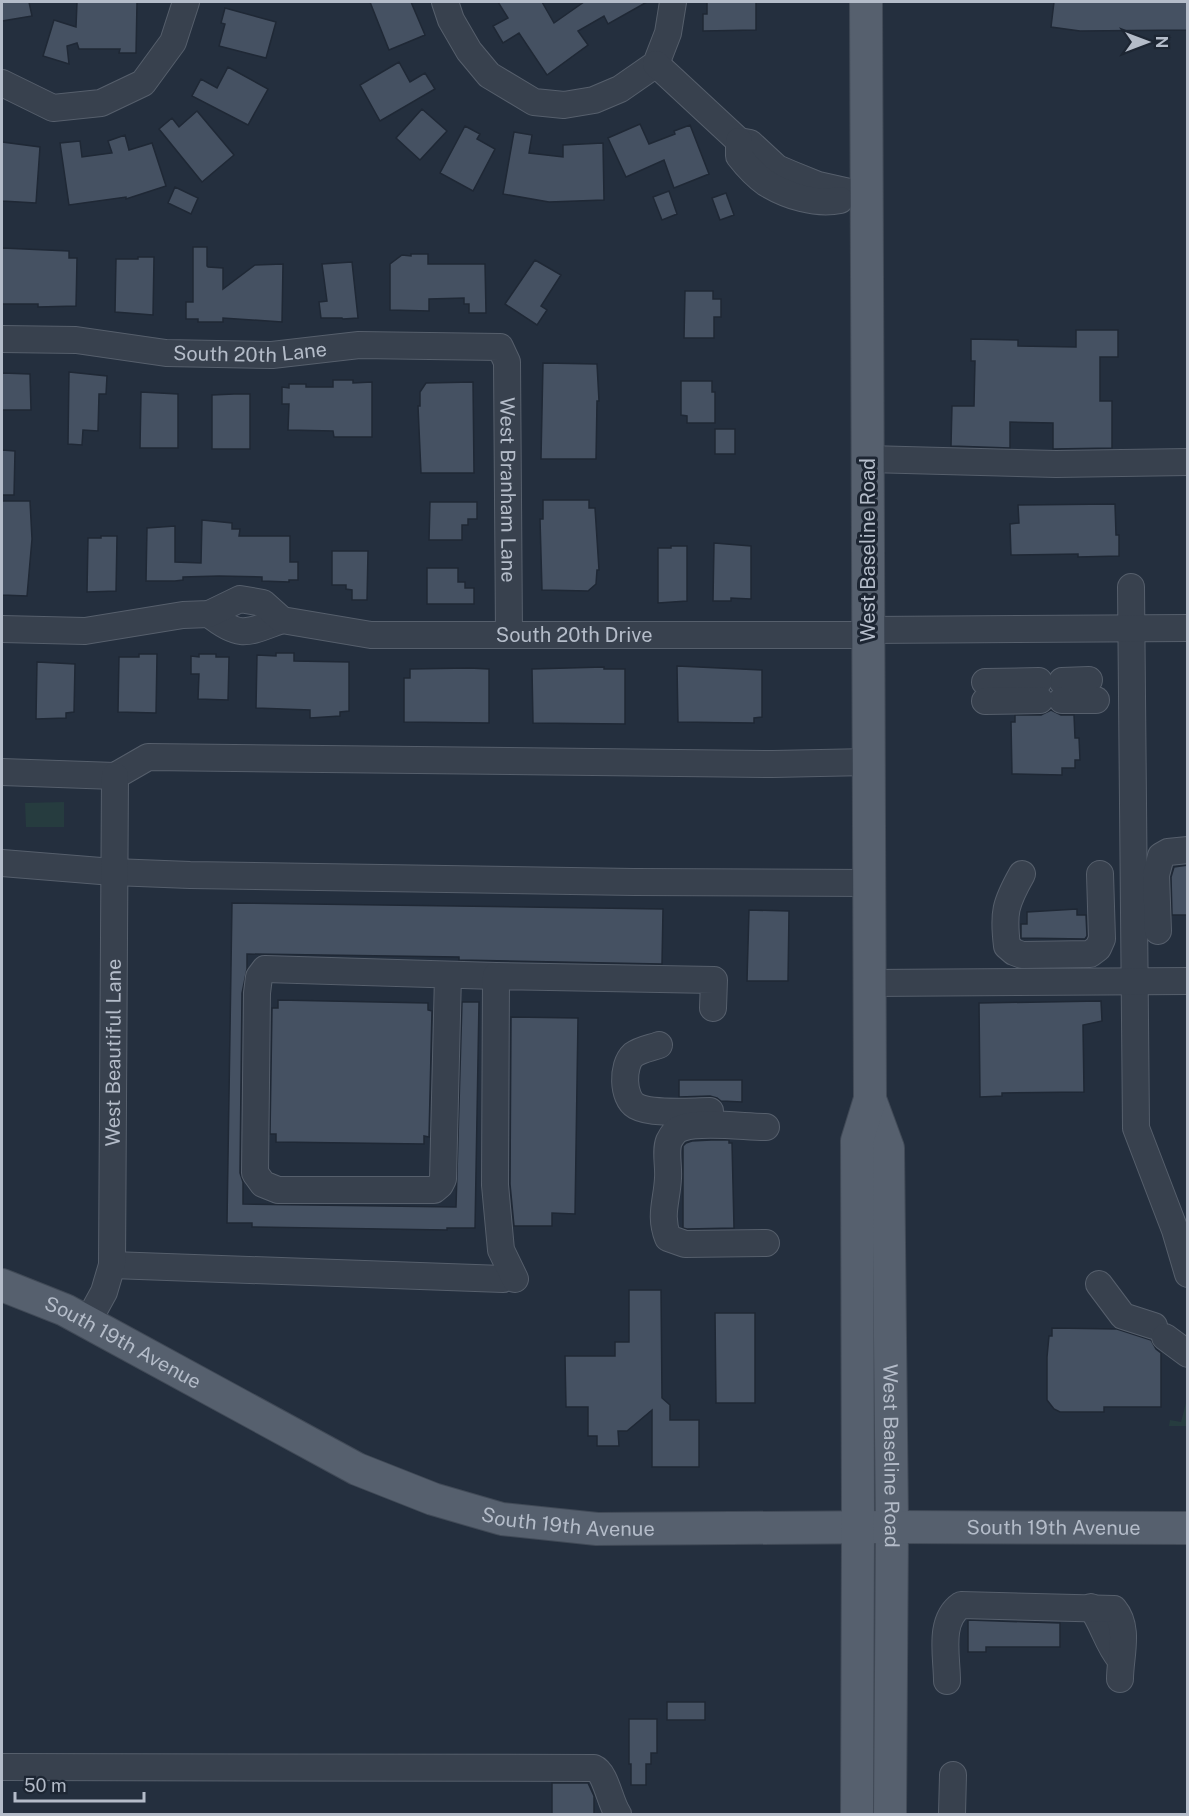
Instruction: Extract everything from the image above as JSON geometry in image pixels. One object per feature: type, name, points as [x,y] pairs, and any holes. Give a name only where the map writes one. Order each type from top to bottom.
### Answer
[{"type":"main road","name":"West Baseline Road","points":[[857,1815],[857,1141],[870,1099],[866,2]]},
{"type":"main road","name":"West Baseline Road","points":[[870,1099],[888,1148],[892,1527],[890,1815]]},
{"type":"main road","name":"South 19th Avenue","points":[[2,1285],[65,1310],[357,1469],[423,1496],[475,1512],[529,1523],[597,1529],[1188,1528]]},
{"type":"street","points":[[2,83],[53,108],[101,103],[143,83],[173,42],[186,2]]},
{"type":"street","points":[[445,2],[451,20],[489,75],[534,102],[564,105],[594,100],[620,89],[656,64],[668,33],[672,2]]},
{"type":"street","points":[[656,64],[739,141],[750,143],[771,175],[867,196]]},
{"type":"street","name":"South 20th Lane","points":[[2,339],[76,340],[166,353],[272,355],[360,345],[500,347]]},
{"type":"street","name":"West Branham Lane","points":[[500,347],[507,362],[508,634]]},
{"type":"street","points":[[868,459],[1056,464],[1188,462]]},
{"type":"street","points":[[1131,587],[1136,1128],[1175,1230],[1188,1274]]},
{"type":"street","name":"South 20th Drive","points":[[2,629],[85,631],[183,615],[209,615],[223,626],[236,631],[253,632],[282,620],[372,635],[1188,628]]},
{"type":"street","points":[[985,691],[1093,690]]},
{"type":"street","points":[[2,772],[115,776],[148,756],[750,764],[868,762]]},
{"type":"street","name":"West Beautiful Lane","points":[[87,1323],[104,1292],[112,1265],[115,776]]},
{"type":"street","points":[[1158,931],[1156,875],[1161,856],[1177,850],[1188,850]]},
{"type":"street","points":[[2,863],[113,872],[190,875],[869,883]]},
{"type":"street","points":[[1022,874],[1009,897],[1004,922],[1008,946],[1014,952],[1022,955],[1090,954],[1098,948],[1102,939],[1100,874]]},
{"type":"street","points":[[448,975],[445,1147],[443,1179],[440,1185],[434,1190],[278,1190],[263,1184],[255,1173],[257,993],[259,977],[265,969],[714,980],[713,1008]]},
{"type":"street","points":[[112,1265],[509,1279],[501,1250],[495,1185],[496,976]]},
{"type":"street","points":[[870,983],[1188,981]]},
{"type":"street","points":[[651,1048],[632,1056],[628,1064],[626,1088],[631,1103],[637,1107],[766,1119],[683,1127],[674,1132],[668,1143],[668,1178],[662,1214],[663,1227],[668,1238],[685,1244],[766,1243]]},
{"type":"street","points":[[1099,1284],[1123,1316],[1159,1331],[1188,1354]]},
{"type":"street","points":[[947,1680],[946,1627],[955,1610],[961,1605],[1090,1607],[1097,1616],[1120,1669]]},
{"type":"street","points":[[2,1767],[594,1768],[602,1776],[613,1808],[618,1815]]},
{"type":"street","points":[[952,1815],[953,1775]]},
{"type":"green space","points":[[64,802],[64,827],[26,827],[25,803]]},
{"type":"green space","points":[[1187,1399],[1187,1426],[1169,1426],[1170,1420],[1181,1422]]},
{"type":"building","points":[[2,2],[29,2],[32,16],[2,21]]},
{"type":"building","points":[[77,2],[137,2],[136,53],[119,53],[120,49],[79,49],[77,43],[67,46],[69,64],[43,56],[54,20],[76,27]]},
{"type":"building","points":[[370,2],[411,2],[425,35],[389,50]]},
{"type":"building","points":[[498,2],[542,2],[554,23],[584,2],[647,2],[608,24],[604,16],[578,31],[588,45],[547,75],[519,33],[503,43],[493,26],[508,18]]},
{"type":"building","points":[[707,2],[756,2],[756,30],[703,31],[703,14],[707,14]]},
{"type":"building","points":[[1054,2],[1188,2],[1188,30],[1080,31],[1051,27]]},
{"type":"building","points":[[225,8],[276,22],[266,58],[219,46],[225,24],[221,23]]},
{"type":"building","points":[[399,62],[410,82],[425,73],[435,89],[380,121],[360,85]]},
{"type":"building","points":[[228,67],[268,89],[248,125],[192,96],[201,79],[217,88]]},
{"type":"building","points":[[422,109],[447,131],[420,160],[396,138]]},
{"type":"building","points":[[197,111],[234,155],[202,182],[159,129],[172,118],[179,127]]},
{"type":"building","points":[[640,124],[649,144],[675,134],[674,131],[690,125],[709,174],[674,188],[664,160],[626,177],[608,138]]},
{"type":"building","points":[[465,126],[480,134],[477,139],[495,149],[473,191],[440,173]]},
{"type":"building","points":[[514,132],[532,135],[529,153],[563,157],[563,145],[603,143],[604,200],[549,202],[503,194]]},
{"type":"building","points":[[125,135],[129,150],[152,143],[166,186],[126,199],[126,197],[69,205],[60,143],[80,141],[82,157],[112,153],[108,141]]},
{"type":"building","points":[[2,142],[40,147],[36,203],[2,201]]},
{"type":"building","points":[[175,187],[198,198],[191,214],[168,203]]},
{"type":"building","points":[[669,191],[677,214],[662,220],[653,197]]},
{"type":"building","points":[[726,193],[734,215],[720,220],[712,198]]},
{"type":"building","points":[[193,247],[207,247],[207,266],[223,268],[223,289],[255,265],[283,264],[282,322],[223,318],[223,322],[198,322],[198,319],[186,319],[186,302],[193,302]]},
{"type":"building","points":[[2,248],[69,251],[69,258],[77,258],[76,306],[38,307],[38,304],[2,304]]},
{"type":"building","points":[[411,254],[428,254],[428,264],[485,264],[486,313],[469,313],[469,304],[464,304],[464,298],[429,299],[429,311],[390,310],[390,264],[402,255],[411,256]]},
{"type":"building","points":[[138,257],[154,257],[153,315],[115,312],[116,259],[138,259]]},
{"type":"building","points":[[535,260],[561,275],[541,306],[547,310],[537,325],[505,304]]},
{"type":"building","points":[[352,262],[358,318],[321,318],[319,302],[327,301],[322,264]]},
{"type":"building","points":[[685,291],[713,291],[713,299],[721,299],[721,317],[714,317],[714,338],[684,338]]},
{"type":"building","points":[[1076,330],[1118,330],[1118,357],[1100,357],[1100,401],[1112,401],[1112,448],[1053,449],[1053,423],[1010,422],[1010,448],[951,446],[952,406],[974,406],[975,361],[971,361],[971,339],[1018,340],[1018,346],[1076,347]]},
{"type":"building","points":[[543,363],[597,364],[599,401],[597,401],[596,459],[541,459]]},
{"type":"building","points":[[69,372],[107,376],[106,394],[99,394],[98,431],[83,430],[82,445],[68,444]]},
{"type":"building","points":[[2,373],[30,374],[31,410],[2,410]]},
{"type":"building","points":[[333,380],[353,380],[353,383],[372,382],[372,437],[334,437],[333,431],[288,430],[289,404],[282,404],[282,387],[289,388],[289,384],[306,384],[306,387],[333,387]]},
{"type":"building","points":[[681,381],[712,381],[712,392],[715,392],[715,423],[687,423],[687,416],[681,415]]},
{"type":"building","points":[[473,382],[474,473],[421,473],[418,406],[420,406],[420,392],[426,383]]},
{"type":"building","points":[[141,392],[178,394],[178,448],[140,448]]},
{"type":"building","points":[[250,394],[250,449],[212,449],[212,395]]},
{"type":"building","points":[[715,429],[735,429],[735,454],[715,454]]},
{"type":"building","points":[[2,450],[15,451],[14,495],[2,495]]},
{"type":"building","points":[[543,500],[589,500],[589,508],[595,508],[599,570],[597,570],[596,584],[588,591],[542,590],[540,519],[543,519]]},
{"type":"building","points":[[2,501],[30,501],[32,539],[27,596],[2,595]]},
{"type":"building","points":[[430,502],[477,502],[477,519],[468,519],[468,525],[462,525],[462,540],[429,540]]},
{"type":"building","points":[[1115,504],[1119,556],[1011,555],[1010,524],[1019,523],[1018,505]]},
{"type":"building","points":[[202,520],[232,523],[232,529],[240,529],[239,536],[290,536],[290,562],[298,562],[298,580],[262,581],[262,577],[219,576],[183,577],[183,580],[175,581],[146,581],[147,528],[175,526],[175,562],[201,563]]},
{"type":"building","points":[[101,536],[117,536],[116,591],[87,592],[88,538],[101,538]]},
{"type":"building","points":[[714,543],[751,546],[751,599],[731,598],[731,601],[713,601]]},
{"type":"building","points":[[671,546],[687,546],[687,601],[658,603],[658,548],[671,548]]},
{"type":"building","points":[[332,551],[368,551],[367,600],[352,600],[352,590],[346,589],[346,585],[332,585]]},
{"type":"building","points":[[427,568],[458,568],[458,582],[465,582],[465,588],[474,588],[474,604],[427,604]]},
{"type":"building","points":[[276,653],[294,653],[294,661],[349,662],[349,711],[340,712],[340,716],[310,718],[310,710],[256,708],[257,655],[276,656]]},
{"type":"building","points":[[139,654],[157,654],[156,713],[118,712],[119,657],[139,657]]},
{"type":"building","points":[[199,654],[229,657],[228,700],[198,699],[199,674],[191,674],[191,656],[199,657]]},
{"type":"building","points":[[37,662],[75,664],[74,712],[66,713],[66,718],[36,719]]},
{"type":"building","points":[[677,666],[762,670],[762,717],[754,718],[754,723],[678,722]]},
{"type":"building","points":[[604,667],[604,669],[625,669],[625,724],[533,723],[532,669]]},
{"type":"building","points":[[410,669],[489,669],[489,723],[404,722],[404,678],[410,678]]},
{"type":"building","points":[[1051,710],[1061,715],[1074,715],[1075,738],[1079,738],[1080,760],[1075,760],[1075,768],[1062,768],[1062,775],[1012,774],[1011,722],[1015,722],[1015,715],[1041,715]]},
{"type":"building","points":[[1188,865],[1188,915],[1172,915],[1171,877],[1174,867]]},
{"type":"building","points":[[232,903],[663,909],[662,964],[459,960],[459,957],[247,954],[247,969],[242,993],[240,1173],[243,1182],[243,1204],[456,1207],[462,1002],[479,1002],[475,1228],[447,1228],[447,1230],[252,1227],[252,1223],[227,1223]]},
{"type":"building","points":[[1077,909],[1077,915],[1086,915],[1087,936],[1085,939],[1021,938],[1021,924],[1027,924],[1027,912]]},
{"type":"building","points":[[749,910],[789,911],[788,981],[747,981]]},
{"type":"building","points":[[278,1000],[428,1003],[428,1010],[432,1011],[429,1137],[424,1136],[424,1144],[276,1142],[276,1134],[270,1134],[272,1008],[278,1008]]},
{"type":"building","points":[[1101,1001],[1102,1021],[1083,1025],[1084,1092],[1002,1093],[1002,1096],[980,1097],[979,1003]]},
{"type":"building","points":[[511,1017],[578,1018],[575,1214],[552,1213],[552,1226],[514,1226],[510,1184]]},
{"type":"building","points":[[679,1080],[742,1080],[742,1102],[721,1101],[710,1096],[679,1097]]},
{"type":"building","points":[[729,1140],[729,1143],[732,1143],[734,1228],[683,1228],[683,1146],[692,1141]]},
{"type":"building","points":[[629,1290],[661,1290],[662,1398],[670,1405],[670,1420],[699,1420],[699,1467],[652,1467],[652,1410],[627,1431],[618,1431],[619,1446],[597,1446],[597,1436],[588,1436],[588,1407],[566,1407],[565,1356],[615,1356],[615,1342],[629,1342]]},
{"type":"building","points":[[715,1313],[755,1313],[755,1403],[716,1403]]},
{"type":"building","points":[[1052,1328],[1117,1329],[1151,1340],[1161,1353],[1161,1407],[1104,1407],[1104,1412],[1060,1412],[1054,1409],[1047,1400],[1047,1357]]},
{"type":"building","points":[[968,1620],[1060,1623],[1060,1647],[986,1647],[986,1652],[968,1652]]},
{"type":"building","points":[[667,1702],[705,1702],[705,1720],[667,1720]]},
{"type":"building","points":[[629,1719],[657,1719],[657,1753],[651,1753],[651,1764],[646,1764],[646,1785],[631,1785]]},
{"type":"building","points":[[552,1783],[588,1783],[594,1796],[594,1815],[552,1815]]}]
